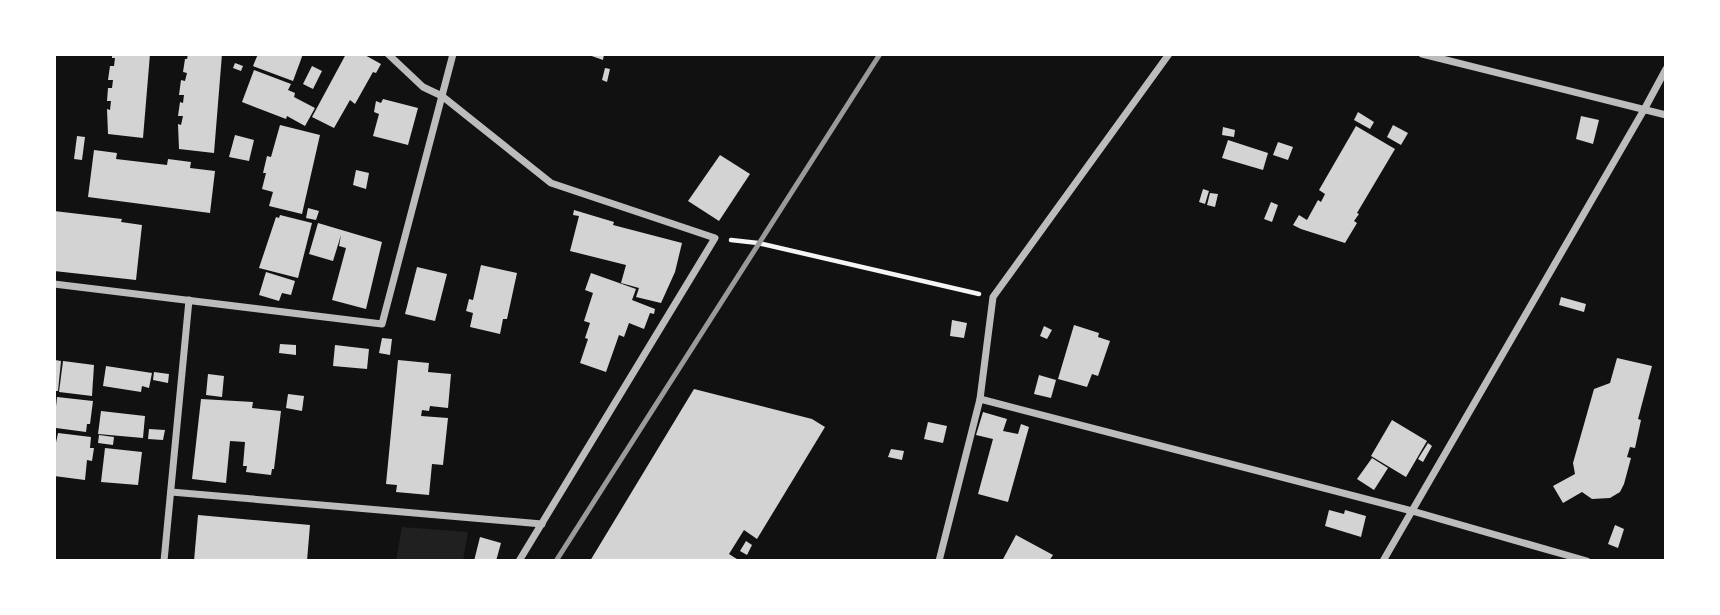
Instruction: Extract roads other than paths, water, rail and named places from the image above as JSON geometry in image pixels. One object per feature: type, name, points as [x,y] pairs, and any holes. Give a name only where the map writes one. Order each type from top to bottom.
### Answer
[{"type":"street","points":[[388,54],[423,87],[442,96],[551,183],[715,238],[519,561]]},
{"type":"street","points":[[54,284],[382,324],[453,54]]},
{"type":"street","points":[[939,561],[980,399],[993,297],[1169,54]]},
{"type":"street","points":[[1422,54],[1666,115]]},
{"type":"street","points":[[1383,561],[1666,68]]},
{"type":"street","points":[[164,561],[190,300]]},
{"type":"street","points":[[980,399],[1412,512],[1587,561]]},
{"type":"street","points":[[172,492],[542,524]]},
{"type":"railway","points":[[556,561],[880,54]]}]
